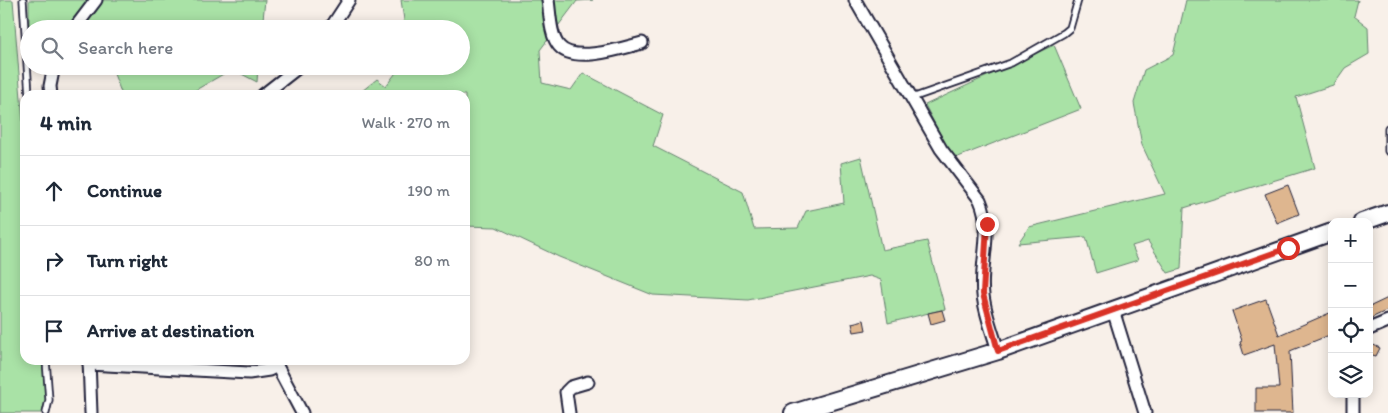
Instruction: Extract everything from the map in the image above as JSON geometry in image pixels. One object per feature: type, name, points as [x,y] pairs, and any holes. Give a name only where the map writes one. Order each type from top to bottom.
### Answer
[{"type":"street","points":[[81,20],[96,0]]},
{"type":"street","points":[[336,20],[349,0]]},
{"type":"street","points":[[548,0],[555,39],[559,47],[569,52],[605,54],[642,42]]},
{"type":"street","points":[[855,0],[941,149],[984,208],[987,236],[983,294],[998,351]]},
{"type":"street","points":[[50,90],[52,75]]},
{"type":"street","points":[[269,90],[289,75]]},
{"type":"street","points":[[1373,218],[1388,213]]},
{"type":"street","points":[[792,413],[998,351],[1328,233]]},
{"type":"street","points":[[1113,310],[1141,412]]},
{"type":"street","points":[[1373,327],[1388,321]]},
{"type":"street","points":[[89,365],[91,413]]},
{"type":"street","points":[[133,365],[249,373],[269,370],[275,365]]},
{"type":"street","points":[[278,365],[302,413]]},
{"type":"street","points":[[569,413],[566,392],[571,387],[588,382]]},
{"type":"street","points":[[1353,398],[1353,413]]},
{"type":"lane","points":[[23,0],[24,20]]},
{"type":"lane","points":[[912,98],[1011,63],[1064,33],[1070,28],[1078,0]]},
{"type":"lane","points":[[28,75],[29,90]]},
{"type":"lane","points":[[1388,128],[1388,152]]},
{"type":"lane","points":[[46,365],[49,400],[46,413]]},
{"type":"green space","points":[[0,0],[13,0],[20,90],[20,365],[45,365],[47,402],[43,413],[0,413]]},
{"type":"green space","points":[[29,0],[265,0],[263,20],[29,20]]},
{"type":"green space","points":[[401,0],[593,0],[577,1],[540,50],[542,83],[571,90],[583,73],[663,115],[653,146],[743,192],[754,229],[798,228],[806,211],[844,203],[841,163],[861,157],[882,250],[927,241],[945,309],[888,323],[881,280],[870,276],[748,300],[653,295],[559,257],[496,227],[470,226],[470,90],[363,90],[377,79],[386,86],[394,75],[470,75],[470,20],[404,20]]},
{"type":"green space","points":[[1186,0],[1358,0],[1354,16],[1368,27],[1369,54],[1345,68],[1333,85],[1296,97],[1315,168],[1184,208],[1181,269],[1168,273],[1148,241],[1132,246],[1138,260],[1096,273],[1086,237],[1018,243],[1029,227],[1165,194],[1142,145],[1134,103],[1144,70],[1173,55]]},
{"type":"green space","points":[[1054,45],[1081,109],[953,159],[925,105]]},
{"type":"green space","points":[[114,75],[222,75],[196,90],[120,90]]},
{"type":"green space","points":[[244,75],[257,75],[257,82]]},
{"type":"building","points":[[1288,185],[1299,214],[1277,223],[1265,194]]},
{"type":"building","points":[[1388,298],[1388,310],[1373,317],[1373,305]]},
{"type":"building","points":[[1266,299],[1279,335],[1328,314],[1328,336],[1290,351],[1293,413],[1256,413],[1256,388],[1279,388],[1275,344],[1244,355],[1240,342],[1242,341],[1232,311]]},
{"type":"building","points":[[942,310],[945,320],[931,324],[928,313]]},
{"type":"building","points":[[864,320],[866,330],[854,332],[852,323]]},
{"type":"building","points":[[1373,345],[1380,348],[1376,356],[1373,355]]},
{"type":"route","points":[[987,224],[983,294],[998,351],[1288,248]]}]
